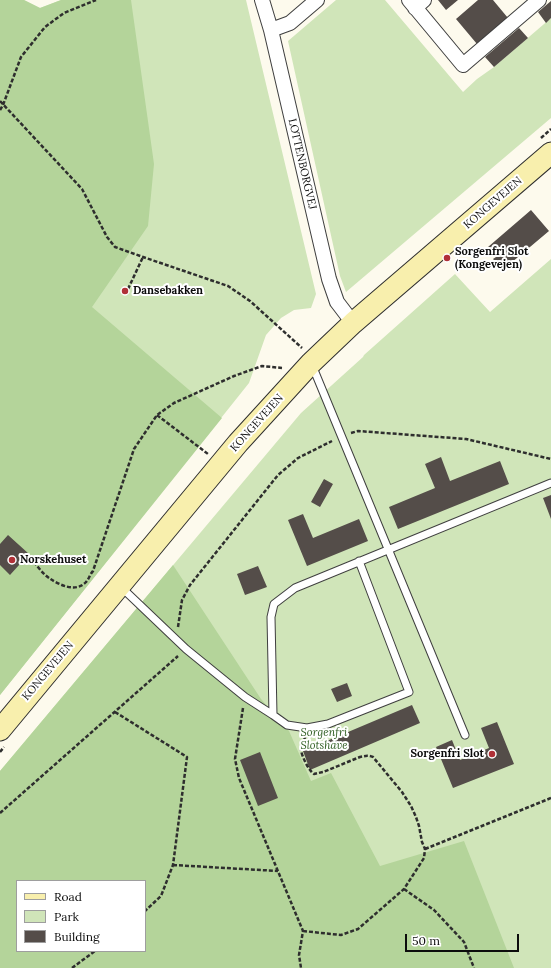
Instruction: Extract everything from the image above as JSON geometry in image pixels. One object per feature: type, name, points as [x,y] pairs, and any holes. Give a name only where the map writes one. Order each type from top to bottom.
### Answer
[{"type":"street","name":"LOTTENBORGVEJ","points":[[262,0],[271,30],[329,279],[337,302],[353,323]]},
{"type":"street","points":[[271,30],[290,23],[317,0]]},
{"type":"street","points":[[416,3],[463,65],[539,0]]},
{"type":"street","name":"KONGEVEJEN","points":[[0,730],[238,443],[311,364],[353,323],[551,153]]},
{"type":"lane","points":[[311,364],[465,735]]},
{"type":"lane","points":[[273,715],[271,618],[274,604],[295,588],[551,483]]},
{"type":"lane","points":[[120,585],[186,649],[245,697],[287,725],[307,728],[328,724],[410,692],[360,561]]},
{"type":"path","points":[[0,110],[22,57],[45,27],[64,13],[96,0]]},
{"type":"path","points":[[0,101],[82,189],[107,237],[115,247],[228,286],[250,301],[301,346],[311,364]]},
{"type":"path","points":[[128,289],[143,257]]},
{"type":"path","points":[[34,562],[48,577],[61,585],[79,587],[86,582],[93,571],[134,449],[157,415],[174,403],[234,376],[262,366],[282,368]]},
{"type":"path","points":[[157,415],[211,456]]},
{"type":"path","points":[[176,639],[182,600],[190,585],[262,494],[278,475],[298,458],[341,436],[358,430],[466,439],[551,459]]},
{"type":"path","points":[[0,813],[186,649]]},
{"type":"path","points":[[245,697],[235,758],[239,778],[303,931],[298,955],[301,968]]},
{"type":"path","points":[[115,712],[187,757],[173,865],[161,896],[146,910]]},
{"type":"path","points":[[303,931],[341,935],[358,929],[404,889],[424,858],[425,849],[419,826],[411,806],[402,792],[373,757],[366,755],[319,774],[314,774],[311,772],[301,751],[307,728]]},
{"type":"path","points":[[425,849],[551,798]]},
{"type":"path","points":[[173,865],[278,871]]},
{"type":"path","points":[[404,889],[434,910],[464,942],[474,968]]},
{"type":"path","points":[[72,968],[94,952]]},
{"type":"green space","points":[[0,0],[24,0],[40,8],[61,0],[246,0],[316,294],[311,308],[294,310],[281,318],[266,335],[249,383],[0,695]]},
{"type":"green space","points":[[0,0],[24,0],[40,8],[61,0],[131,0],[154,164],[148,226],[92,307],[222,418],[0,695]]},
{"type":"green space","points":[[336,0],[385,0],[463,92],[551,18],[551,118],[346,292],[340,276],[288,41]]},
{"type":"green space","name":"Sorgenfri Slotshave","points":[[551,259],[551,968],[0,968],[0,771],[301,413],[455,274],[490,312]]},
{"type":"green space","points":[[173,565],[261,699],[289,731],[311,781],[331,773],[380,866],[464,841],[514,968],[0,968],[0,771]]},
{"type":"building","points":[[438,0],[458,0],[446,10]]},
{"type":"building","points":[[478,0],[493,0],[508,18],[477,44],[456,19]]},
{"type":"building","points":[[551,1],[551,18],[546,23],[538,12]]},
{"type":"building","points":[[519,28],[528,38],[494,67],[485,57]]},
{"type":"building","points":[[531,210],[549,231],[505,268],[499,260],[496,262],[493,259],[496,257],[488,247]]},
{"type":"building","points":[[441,457],[450,481],[500,461],[509,484],[398,529],[389,507],[435,488],[425,464]]},
{"type":"building","points":[[324,479],[333,484],[320,507],[311,502]]},
{"type":"building","points":[[551,495],[551,519],[543,498]]},
{"type":"building","points":[[303,514],[313,538],[359,519],[368,541],[307,566],[288,520]]},
{"type":"building","name":"Norskehuset","points":[[8,535],[29,554],[10,575],[0,565],[0,544]]},
{"type":"building","points":[[258,566],[267,587],[245,595],[237,574]]},
{"type":"building","points":[[347,683],[352,696],[337,702],[331,689]]},
{"type":"building","points":[[412,705],[420,723],[310,770],[303,751]]},
{"type":"building","name":"Sorgenfri Slot","points":[[497,722],[514,764],[453,788],[436,747],[452,740],[460,760],[489,748],[481,728]]},
{"type":"building","points":[[260,752],[278,798],[258,806],[240,760]]},
{"type":"place","name":"Sorgenfri Slot (Kongevejen)","points":[[447,258]]},
{"type":"place","name":"Dansebakken","points":[[125,291]]},
{"type":"place","name":"Norskehuset","points":[[12,560]]},
{"type":"place","name":"Sorgenfri Slot","points":[[492,754]]}]
